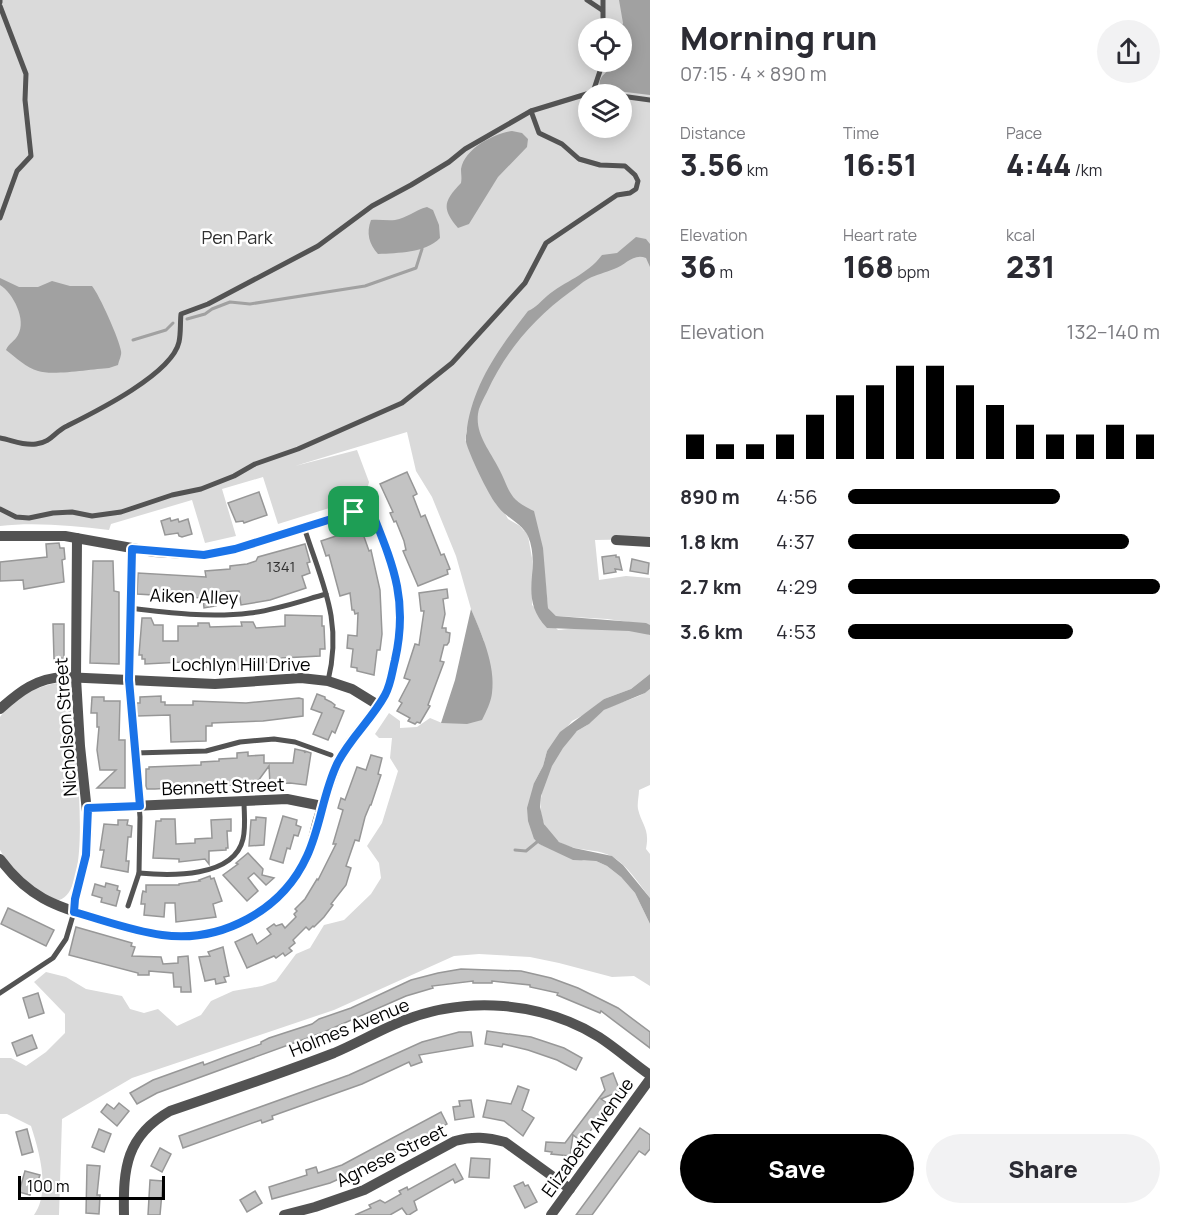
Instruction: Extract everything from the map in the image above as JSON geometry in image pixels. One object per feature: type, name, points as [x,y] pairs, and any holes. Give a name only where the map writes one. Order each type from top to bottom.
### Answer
[{"type":"street","points":[[0,536],[77,538],[132,549],[204,555],[235,549],[370,507],[392,562],[400,597],[397,652],[389,688],[338,762],[307,857],[290,884],[267,907],[219,931],[199,935],[162,935],[74,912],[51,903],[28,889],[0,859]]},
{"type":"street","name":"Nicholson Street","points":[[74,912],[86,855],[88,808],[80,746],[76,678],[77,538]]},
{"type":"street","points":[[616,540],[650,542]]},
{"type":"street","name":"Lochlyn Hill Drive","points":[[0,709],[28,685],[53,678],[215,684],[301,678],[328,681],[352,689],[378,705]]},
{"type":"street","name":"Bennett Street","points":[[88,808],[287,799],[322,806]]},
{"type":"street","name":"Holmes Avenue","points":[[124,1215],[124,1189],[128,1160],[139,1136],[159,1117],[170,1111],[335,1052],[405,1020],[424,1014],[473,1005],[507,1006],[540,1012],[577,1025],[599,1037],[650,1077]]},
{"type":"street","name":"Elizabeth Avenue","points":[[551,1215],[650,1077]]},
{"type":"street","name":"Agnese Street","points":[[284,1215],[315,1208],[364,1190],[455,1141],[467,1138],[492,1138],[505,1142],[570,1189]]},
{"type":"lane","points":[[587,0],[602,10]]},
{"type":"lane","points":[[602,18],[603,0]]},
{"type":"lane","points":[[0,3],[26,74],[25,100],[31,156],[17,171],[0,218]]},
{"type":"lane","points":[[0,438],[27,445],[52,440],[63,428],[130,392],[165,364],[179,344],[181,314],[208,303],[318,246],[372,206],[440,168],[465,149],[531,111],[578,97]]},
{"type":"lane","points":[[632,98],[650,100]]},
{"type":"lane","points":[[0,508],[16,517],[30,518],[53,513],[72,512],[92,516],[122,512],[172,495],[201,489],[402,403],[452,363],[525,283],[546,243],[617,195],[630,193],[636,189],[638,181],[625,166],[600,165],[579,159],[562,144],[539,133],[531,111]]},
{"type":"lane","points":[[304,527],[332,612],[334,650],[328,681]]},
{"type":"lane","points":[[128,906],[139,873],[140,806],[129,680],[132,549]]},
{"type":"lane","name":"Aiken Alley","points":[[130,608],[191,614],[233,615],[269,610],[326,594]]},
{"type":"lane","points":[[135,753],[206,751],[240,742],[274,739],[295,742],[331,755]]},
{"type":"lane","points":[[139,873],[184,875],[208,869],[229,859],[244,839],[244,801]]},
{"type":"lane","points":[[0,993],[53,958],[66,939],[74,912]]},
{"type":"green space","name":"Pen Park","points":[[0,0],[650,0],[650,539],[595,540],[599,580],[626,576],[650,578],[650,625],[607,619],[556,616],[548,608],[544,569],[528,536],[532,558],[532,605],[558,630],[618,629],[650,635],[650,674],[631,689],[604,699],[587,713],[572,721],[547,751],[543,766],[534,783],[534,839],[539,844],[584,861],[596,861],[607,866],[635,893],[650,924],[650,986],[634,976],[612,977],[530,957],[479,954],[454,956],[334,1010],[132,1078],[62,1119],[59,1215],[34,1215],[42,1194],[40,1159],[31,1126],[7,1114],[0,1114],[0,1058],[11,1058],[26,1066],[46,1052],[65,1033],[65,1014],[34,982],[46,972],[66,977],[86,989],[122,996],[130,1009],[144,1013],[158,1009],[177,1026],[201,1015],[211,1001],[233,991],[276,981],[296,954],[310,948],[324,925],[344,920],[371,894],[381,878],[379,863],[367,846],[382,823],[398,771],[390,758],[392,738],[379,738],[375,734],[389,713],[400,721],[400,728],[417,727],[430,718],[442,723],[484,641],[471,609],[456,556],[432,497],[416,471],[407,432],[295,466],[357,450],[369,482],[369,490],[351,497],[352,501],[278,524],[263,477],[222,489],[236,536],[205,543],[192,500],[111,524],[109,530],[41,524],[0,526]],"holes":[[[467,429],[524,531],[508,519],[465,440]]]},
{"type":"green space","points":[[68,682],[77,763],[80,836],[77,867],[71,889],[59,900],[41,893],[25,881],[0,850],[0,717],[21,697],[30,692],[48,685]]},
{"type":"green space","points":[[650,689],[650,785],[639,790],[638,809],[646,832],[646,849],[650,854],[650,898],[628,870],[613,857],[601,852],[567,846],[555,838],[543,822],[541,795],[554,761],[576,732],[604,710]]},
{"type":"shaded area","points":[[619,0],[650,0],[650,95],[632,93],[632,84],[600,84],[601,77],[606,72],[632,72],[632,18],[622,18]]},
{"type":"shaded area","points":[[512,131],[522,133],[528,139],[527,147],[498,177],[469,224],[458,228],[449,215],[447,205],[451,195],[461,183],[461,169],[464,161],[481,143]]},
{"type":"shaded area","points":[[427,207],[433,210],[439,225],[440,238],[427,247],[378,254],[369,238],[371,220],[395,220]]},
{"type":"shaded area","points":[[636,237],[646,239],[650,244],[650,267],[646,258],[633,258],[586,280],[557,302],[522,337],[502,363],[479,409],[480,433],[511,493],[525,507],[534,511],[543,548],[548,608],[556,616],[646,623],[650,625],[650,635],[629,631],[547,628],[538,617],[533,605],[531,594],[533,560],[528,536],[522,527],[499,509],[479,474],[468,448],[466,438],[470,411],[490,366],[528,311],[590,268],[602,255],[617,253]]},
{"type":"shaded area","points":[[0,278],[19,287],[38,287],[52,281],[70,286],[92,286],[104,307],[120,346],[121,354],[118,365],[109,368],[53,373],[38,371],[21,362],[6,350],[18,335],[21,322],[14,300],[0,285]]},
{"type":"shaded area","points":[[471,609],[490,660],[493,682],[491,700],[482,720],[467,724],[441,723],[455,680]]},
{"type":"shaded area","points":[[650,674],[650,689],[645,693],[604,710],[589,724],[577,731],[552,766],[541,796],[540,807],[544,824],[559,842],[574,848],[612,856],[623,865],[650,898],[650,924],[635,893],[607,866],[596,861],[573,860],[539,844],[534,839],[528,821],[527,808],[547,751],[560,732],[604,699],[631,689]]},
{"type":"building","points":[[407,472],[417,494],[413,496],[421,517],[425,515],[441,555],[444,554],[450,569],[447,570],[448,574],[418,586],[403,551],[406,550],[404,541],[390,513],[393,512],[380,484]]},
{"type":"building","points":[[259,492],[267,515],[244,523],[243,521],[236,522],[228,503]]},
{"type":"building","points":[[170,518],[171,521],[178,519],[179,522],[188,519],[192,534],[182,537],[178,533],[165,535],[161,521]]},
{"type":"building","points":[[357,529],[358,533],[362,531],[369,551],[371,550],[380,590],[382,634],[380,650],[377,650],[374,675],[357,671],[357,668],[351,667],[353,649],[347,648],[348,635],[357,636],[358,613],[355,614],[352,610],[350,593],[340,596],[329,555],[326,556],[321,541]]},
{"type":"building","points":[[59,543],[60,548],[64,548],[65,559],[62,560],[64,582],[24,589],[23,580],[0,581],[0,562],[47,557],[46,544]]},
{"type":"building","points":[[305,544],[310,562],[307,563],[310,573],[302,576],[306,588],[270,600],[241,605],[239,591],[214,593],[216,606],[204,608],[203,598],[137,594],[138,573],[206,577],[205,571],[230,569],[230,566],[247,564],[256,561],[258,557]]},
{"type":"building","points":[[616,555],[619,557],[622,570],[615,569],[616,572],[604,574],[602,557]]},
{"type":"building","points":[[632,559],[649,563],[648,574],[630,571]]},
{"type":"building","points":[[93,561],[113,561],[114,591],[119,592],[119,664],[90,663]]},
{"type":"building","points":[[447,589],[448,598],[443,599],[445,614],[442,628],[446,628],[446,632],[450,633],[449,642],[444,645],[440,661],[444,662],[428,705],[430,706],[420,723],[415,724],[408,721],[410,718],[397,711],[402,703],[399,701],[410,680],[404,678],[415,644],[419,645],[424,611],[421,611],[419,593]]},
{"type":"building","points":[[285,615],[322,616],[325,649],[320,649],[320,656],[282,658],[282,662],[240,663],[240,669],[222,669],[222,667],[202,668],[202,661],[145,664],[145,659],[139,655],[142,618],[151,618],[154,625],[163,625],[163,641],[178,641],[178,626],[198,626],[198,623],[209,623],[210,627],[242,626],[241,622],[253,622],[256,628],[285,626]]},
{"type":"building","points":[[53,624],[64,624],[64,658],[54,659]]},
{"type":"building","points":[[317,694],[325,697],[335,705],[334,707],[344,711],[335,733],[332,731],[328,740],[313,734],[322,713],[311,709]]},
{"type":"building","points":[[161,696],[161,702],[165,702],[165,705],[193,705],[193,701],[246,703],[299,698],[303,699],[303,716],[263,721],[212,723],[212,726],[206,726],[206,741],[171,742],[170,715],[137,716],[136,703],[140,703],[140,697]]},
{"type":"building","points":[[92,697],[104,697],[104,701],[120,701],[119,740],[125,740],[125,788],[97,788],[116,770],[100,770],[97,750],[99,727],[97,727],[97,713],[91,713]]},
{"type":"building","points":[[295,749],[311,753],[306,785],[270,784],[269,766],[258,781],[249,781],[250,786],[223,785],[223,783],[147,789],[146,786],[146,769],[149,767],[201,765],[201,762],[237,758],[237,753],[248,752],[248,756],[264,755],[264,763],[293,763]]},
{"type":"building","points":[[371,755],[382,758],[378,774],[381,775],[365,817],[359,841],[355,840],[346,866],[351,868],[346,885],[324,917],[309,930],[306,927],[293,940],[295,943],[289,948],[292,951],[285,956],[283,953],[276,958],[274,956],[247,968],[235,942],[252,934],[257,944],[271,934],[267,929],[274,924],[276,926],[282,924],[285,928],[296,917],[295,909],[318,880],[336,844],[333,844],[343,810],[338,808],[341,798],[345,800],[357,767],[366,770]]},
{"type":"building","points":[[283,816],[297,820],[296,825],[301,827],[298,836],[294,835],[290,849],[287,848],[283,863],[270,859]]},
{"type":"building","points":[[256,817],[266,818],[264,845],[249,846],[251,820],[256,820]]},
{"type":"building","points":[[161,819],[175,819],[176,844],[195,843],[195,839],[212,838],[211,820],[231,819],[231,831],[227,831],[228,848],[209,851],[209,864],[205,859],[179,862],[179,859],[153,858],[156,821],[161,821]]},
{"type":"building","points":[[118,820],[128,820],[127,825],[132,826],[131,837],[128,837],[126,861],[129,861],[128,872],[101,867],[104,850],[100,850],[104,824],[118,825]]},
{"type":"building","points":[[248,853],[263,869],[262,875],[274,878],[266,885],[254,873],[248,878],[258,891],[247,901],[223,875]]},
{"type":"building","points":[[210,876],[211,879],[214,878],[222,901],[213,904],[216,917],[176,922],[175,903],[165,903],[164,917],[144,915],[145,904],[141,904],[146,885],[179,885],[200,881]]},
{"type":"building","points":[[106,883],[118,886],[117,890],[120,891],[116,906],[101,902],[102,898],[92,895],[95,884],[105,887]]},
{"type":"building","points":[[8,908],[54,930],[46,946],[1,924]]},
{"type":"building","points":[[76,927],[132,943],[131,946],[135,947],[132,956],[161,957],[163,964],[178,963],[178,957],[188,956],[191,992],[181,992],[181,987],[174,987],[173,973],[149,971],[149,975],[138,975],[138,973],[69,955]]},
{"type":"building","points":[[223,947],[229,976],[224,977],[226,982],[216,984],[215,979],[205,981],[199,957],[210,956],[208,952]]},
{"type":"building","points":[[461,969],[521,971],[551,978],[578,988],[618,1008],[650,1032],[650,1048],[601,1011],[600,1013],[557,995],[558,993],[530,987],[530,985],[492,981],[492,983],[473,983],[473,981],[432,986],[433,988],[406,996],[324,1032],[157,1093],[137,1104],[130,1093],[153,1080],[203,1062],[204,1065],[261,1044],[269,1038],[312,1024],[411,980]]},
{"type":"building","points":[[38,993],[44,1013],[29,1018],[23,998]]},
{"type":"building","points":[[487,1031],[531,1037],[564,1048],[582,1058],[576,1070],[557,1060],[528,1050],[503,1044],[502,1047],[485,1044]]},
{"type":"building","points":[[459,1032],[471,1032],[473,1046],[419,1055],[422,1062],[411,1066],[409,1062],[362,1084],[272,1116],[273,1119],[262,1123],[261,1120],[183,1148],[179,1136],[349,1075],[422,1042]]},
{"type":"building","points":[[32,1035],[37,1048],[17,1056],[12,1043]]},
{"type":"building","points":[[613,1073],[620,1091],[601,1099],[610,1105],[582,1142],[573,1135],[570,1156],[545,1151],[546,1142],[565,1143],[605,1090],[601,1078]]},
{"type":"building","points":[[518,1086],[529,1090],[522,1110],[534,1118],[523,1136],[504,1121],[483,1117],[487,1100],[511,1104]]},
{"type":"building","points":[[471,1100],[474,1117],[455,1120],[453,1107],[460,1106],[459,1101]]},
{"type":"building","points":[[119,1103],[129,1111],[117,1126],[101,1112],[107,1104],[114,1109]]},
{"type":"building","points":[[441,1112],[447,1124],[377,1162],[330,1183],[272,1199],[269,1187],[307,1175],[306,1170],[316,1167],[318,1173],[342,1165]]},
{"type":"building","points":[[640,1128],[650,1135],[650,1149],[645,1155],[639,1151],[592,1215],[576,1215]]},
{"type":"building","points":[[27,1129],[33,1152],[22,1155],[16,1132]]},
{"type":"building","points":[[99,1129],[111,1134],[104,1152],[92,1147]]},
{"type":"building","points":[[160,1148],[171,1154],[162,1172],[151,1166]]},
{"type":"building","points":[[471,1158],[490,1159],[489,1178],[469,1177]]},
{"type":"building","points":[[455,1164],[463,1179],[455,1183],[453,1179],[414,1201],[417,1210],[409,1215],[402,1208],[390,1215],[355,1215],[371,1208],[369,1205],[380,1200],[385,1203],[401,1194],[399,1191],[407,1187],[408,1190]]},
{"type":"building","points":[[87,1165],[100,1166],[97,1195],[100,1195],[99,1214],[86,1213]]},
{"type":"building","points":[[25,1171],[40,1175],[37,1183],[33,1182],[30,1195],[19,1192]]},
{"type":"building","points":[[150,1180],[163,1181],[160,1215],[148,1215]]},
{"type":"building","points":[[523,1182],[525,1186],[528,1185],[537,1202],[525,1208],[514,1186]]},
{"type":"building","points":[[255,1191],[262,1203],[247,1212],[240,1200]]},
{"type":"waterway","points":[[187,319],[205,314],[230,302],[250,304],[365,286],[416,268],[422,249]]},
{"type":"waterway","points":[[133,340],[166,330],[173,323]]},
{"type":"waterway","points":[[515,850],[526,851],[537,842]]},
{"type":"route","points":[[370,507],[392,562],[400,597],[397,652],[389,688],[338,762],[327,788],[307,857],[290,884],[280,896],[253,917],[219,931],[199,935],[180,936],[143,932],[74,912],[86,855],[88,808],[140,806],[129,680],[132,549],[204,555],[235,549],[354,512],[370,507]]}]
